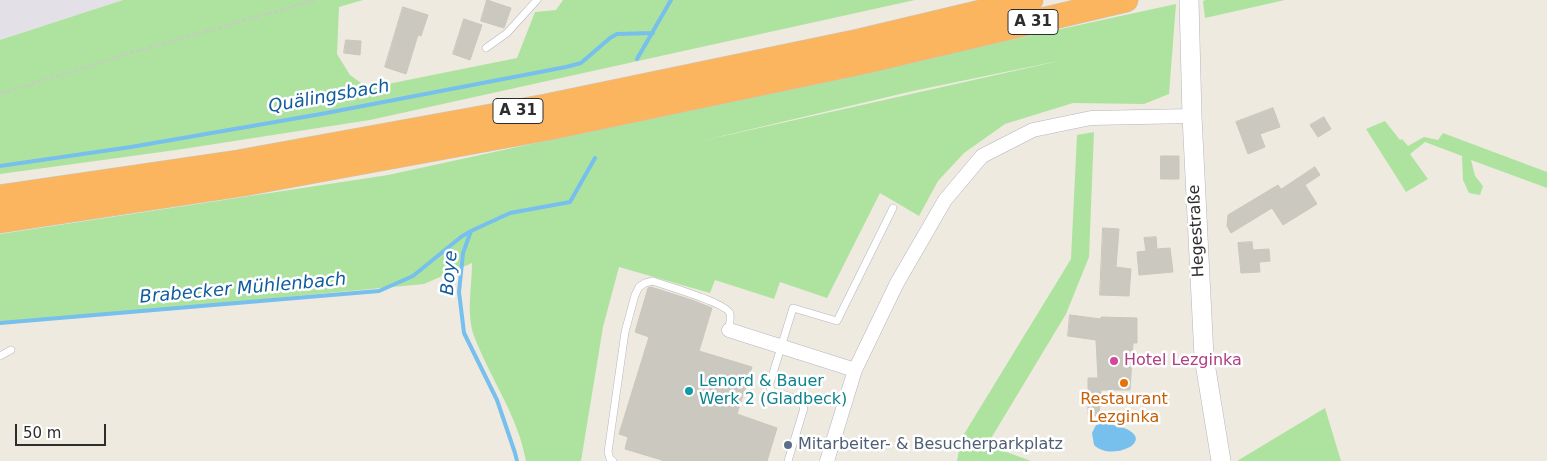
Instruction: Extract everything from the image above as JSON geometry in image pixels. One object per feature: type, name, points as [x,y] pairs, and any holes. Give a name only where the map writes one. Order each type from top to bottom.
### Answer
[{"type":"highway","name":"A 31","points":[[0,197],[238,162],[546,106],[859,41],[1031,0]]},
{"type":"highway","name":"A 31","points":[[0,221],[244,184],[549,128],[863,62],[1126,0]]},
{"type":"street","name":"Hegestraße","points":[[1190,0],[1192,116],[1204,357],[1220,461]]},
{"type":"street","points":[[827,461],[855,370],[897,283],[945,200],[982,156],[1033,130],[1092,118],[1192,116]]},
{"type":"street","points":[[729,330],[855,370]]},
{"type":"lane","points":[[486,48],[508,33],[537,0]]},
{"type":"lane","points":[[788,461],[804,408],[797,399],[772,391],[770,383],[793,308],[838,321],[893,208]]},
{"type":"lane","points":[[613,461],[610,459],[608,452],[624,332],[639,287],[652,281],[717,303],[727,309],[730,314],[729,330]]},
{"type":"lane","points":[[0,356],[10,350]]},
{"type":"path","points":[[0,94],[127,54],[315,0]]},
{"type":"shaded area","points":[[0,0],[123,0],[0,40]]},
{"type":"green space","points":[[123,0],[363,0],[339,7],[337,54],[350,75],[368,88],[517,58],[535,12],[556,10],[563,0],[915,0],[370,120],[176,150],[0,174],[0,40]]},
{"type":"green space","points":[[1285,0],[1205,18],[1203,1]]},
{"type":"green space","points":[[1176,4],[1169,94],[1144,104],[1073,103],[1005,124],[964,153],[938,181],[919,216],[880,193],[827,298],[780,282],[774,299],[715,280],[710,293],[619,267],[603,327],[581,461],[526,461],[517,428],[474,336],[470,318],[472,263],[424,284],[0,324],[0,234],[388,175]],"holes":[[[1063,60],[701,141],[913,91]]]},
{"type":"green space","points":[[1385,121],[1400,140],[1402,139],[1408,146],[1424,137],[1438,140],[1443,133],[1547,172],[1547,188],[1471,160],[1475,176],[1483,186],[1480,195],[1469,193],[1463,180],[1462,156],[1425,142],[1410,154],[1428,179],[1406,192],[1366,129]]},
{"type":"green space","points":[[1094,132],[1089,257],[1066,314],[987,445],[1031,461],[957,461],[961,439],[1071,259],[1077,135]]},
{"type":"green space","points":[[1325,408],[1341,461],[1237,461]]},
{"type":"water","points":[[1103,423],[1127,429],[1135,436],[1135,441],[1126,449],[1118,451],[1101,450],[1094,445],[1092,433],[1096,425]]},
{"type":"building","points":[[487,0],[511,8],[504,28],[481,21]]},
{"type":"building","points":[[403,7],[428,15],[421,36],[418,35],[406,74],[385,67]]},
{"type":"building","points":[[464,19],[482,25],[470,60],[453,54]]},
{"type":"building","points":[[346,40],[361,41],[360,55],[344,53]]},
{"type":"building","points":[[1273,108],[1280,127],[1260,134],[1265,147],[1248,154],[1236,122]]},
{"type":"building","points":[[1324,117],[1331,129],[1318,137],[1310,125]]},
{"type":"building","points":[[1161,156],[1179,156],[1179,179],[1161,179]]},
{"type":"building","points":[[1315,167],[1320,175],[1305,185],[1317,204],[1283,225],[1272,208],[1231,233],[1227,226],[1228,215],[1278,185],[1281,189]]},
{"type":"building","points":[[1103,228],[1119,229],[1116,267],[1131,269],[1129,296],[1100,295]]},
{"type":"building","points":[[1156,237],[1157,249],[1170,248],[1173,272],[1139,275],[1137,252],[1146,251],[1144,238]]},
{"type":"building","points":[[1252,242],[1253,250],[1269,249],[1270,261],[1259,262],[1260,272],[1241,273],[1238,243]]},
{"type":"building","name":"Lenord & Bauer Werk 2 (Gladbeck)","points":[[651,287],[712,308],[699,351],[752,367],[737,414],[777,428],[767,461],[665,461],[625,449],[628,437],[619,434],[649,337],[635,332],[648,288]]},
{"type":"building","name":"Hotel Lezginka","points":[[1070,315],[1101,319],[1101,317],[1137,318],[1137,343],[1133,343],[1130,390],[1101,390],[1099,416],[1088,415],[1088,378],[1098,378],[1096,340],[1068,336]]},
{"type":"waterway","name":"Quälingsbach","points":[[637,59],[671,0]]},
{"type":"waterway","name":"Quälingsbach","points":[[0,166],[131,147],[321,114],[566,67],[581,63],[617,34],[653,33]]},
{"type":"waterway","name":"Boye","points":[[517,461],[497,400],[464,333],[459,292],[463,253],[471,231],[510,213],[570,202],[595,158]]},
{"type":"waterway","name":"Brabecker Mühlenbach","points":[[0,323],[379,291],[413,276],[471,231]]},
{"type":"place","name":"Hotel Lezginka","points":[[1114,361]]},
{"type":"place","name":"Restaurant Lezginka","points":[[1124,383]]},
{"type":"place","name":"Lenord & Bauer Werk 2 (Gladbeck)","points":[[689,391]]},
{"type":"place","name":"Mitarbeiter- & Besucherparkplatz","points":[[788,445]]}]
